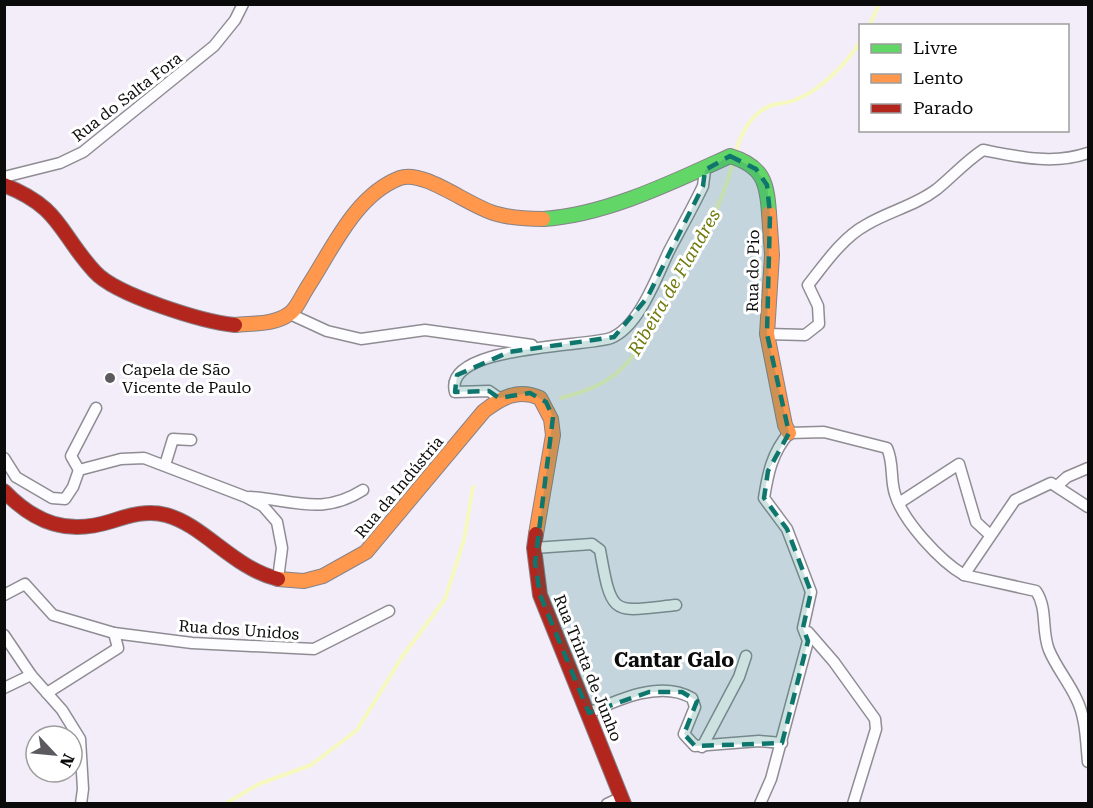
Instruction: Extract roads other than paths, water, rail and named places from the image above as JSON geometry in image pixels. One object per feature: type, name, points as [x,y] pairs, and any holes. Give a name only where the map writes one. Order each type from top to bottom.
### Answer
[{"type":"street","name":"Rua do Salta Fora","points":[[4,177],[60,162],[83,152],[214,46],[235,20],[243,4]]},
{"type":"street","points":[[767,334],[805,335],[819,324],[818,306],[808,285],[848,239],[866,225],[907,207],[936,190],[965,162],[983,150],[1033,159],[1070,159],[1089,153]]},
{"type":"street","name":"Rua do Pio","points":[[290,314],[355,214],[373,194],[402,177],[421,178],[437,184],[452,195],[496,214],[534,219],[570,217],[705,170],[730,156],[743,159],[756,169],[767,185],[772,255],[767,334],[785,425],[789,433]]},
{"type":"street","points":[[499,398],[489,391],[455,392],[453,385],[457,375],[467,367],[509,352],[541,346],[592,342],[614,337],[631,322],[647,298],[703,186],[705,170]]},
{"type":"street","points":[[4,185],[26,193],[59,219],[98,276],[110,286],[209,321],[234,325],[270,322],[290,314],[327,331],[361,339],[425,330],[541,346]]},
{"type":"street","name":"Rua Trinta de Junho","points":[[499,398],[513,393],[530,393],[546,402],[553,417],[553,435],[534,548],[540,595],[623,800]]},
{"type":"street","name":"Rua da Indústria","points":[[4,491],[32,513],[58,525],[80,528],[138,513],[159,513],[183,521],[245,565],[278,579],[290,582],[317,580],[343,568],[366,552],[484,411],[499,398]]},
{"type":"street","points":[[79,470],[70,456],[96,408]]},
{"type":"street","points":[[760,804],[771,779],[782,743],[808,641],[803,628],[812,592],[787,529],[764,498],[768,471],[778,446],[789,433],[824,432],[887,448],[891,457],[894,491],[899,503],[924,540],[955,569],[964,574],[1036,591],[1043,601],[1047,647],[1077,699],[1086,732],[1089,762]]},
{"type":"street","points":[[165,465],[173,439],[191,440]]},
{"type":"street","points":[[4,458],[16,477],[52,498],[65,499],[73,487],[79,470]]},
{"type":"street","points":[[79,470],[121,459],[144,458],[246,497],[263,506],[277,522],[282,548],[278,579]]},
{"type":"street","points":[[899,503],[959,464],[976,522],[989,534]]},
{"type":"street","points":[[1056,486],[1067,477],[1089,468]]},
{"type":"street","points":[[964,574],[1014,500],[1051,483],[1089,507]]},
{"type":"street","points":[[246,497],[319,507],[349,499],[363,490]]},
{"type":"street","points":[[534,548],[592,544],[600,550],[612,599],[619,608],[629,611],[676,605]]},
{"type":"street","name":"Rua dos Unidos","points":[[4,595],[24,584],[53,615],[114,633],[192,643],[314,649],[389,611]]},
{"type":"street","points":[[803,628],[834,662],[875,719],[876,729],[853,804]]},
{"type":"street","points":[[47,693],[117,648],[114,633]]},
{"type":"street","points":[[4,635],[31,675],[62,710],[80,739],[83,789],[81,804]]},
{"type":"street","points":[[702,747],[739,677],[746,656]]},
{"type":"street","points":[[4,688],[31,675]]},
{"type":"street","points":[[589,713],[649,692],[682,692],[692,698],[695,707],[684,734],[695,746],[759,741],[782,743]]},
{"type":"street","points":[[607,804],[623,800]]},
{"type":"waterway","name":"Ribeira de Flandres","points":[[870,24],[879,4]]},
{"type":"waterway","name":"Ribeira de Flandres","points":[[736,151],[745,130],[759,112],[772,105],[790,102],[814,90],[848,59],[859,43]]},
{"type":"waterway","name":"Ribeira de Flandres","points":[[561,398],[585,391],[606,381],[626,365],[638,349],[703,237],[720,201],[733,163]]},
{"type":"waterway","points":[[225,804],[259,784],[311,765],[357,730],[402,657],[445,599],[464,540],[473,487]]},
{"type":"place","name":"Capela de São Vicente de Paulo","points":[[110,378]]},
{"type":"district","name":"Cantar Galo","points":[[674,660]]}]
